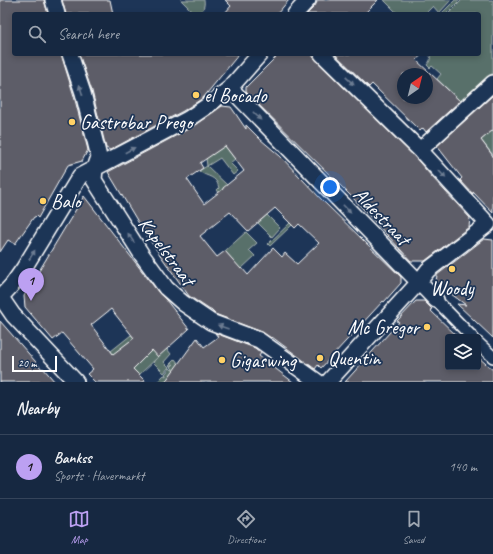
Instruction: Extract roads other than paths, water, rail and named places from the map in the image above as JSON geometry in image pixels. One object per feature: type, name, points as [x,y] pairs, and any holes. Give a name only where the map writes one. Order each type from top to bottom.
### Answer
[{"type":"street","points":[[53,0],[57,12]]},
{"type":"street","points":[[297,12],[308,0]]},
{"type":"street","name":"Kapelstraat","points":[[71,56],[83,93],[99,156],[95,168],[94,180],[142,255],[166,288],[183,304],[211,322],[259,340],[318,382]]},
{"type":"street","points":[[76,382],[13,315],[0,297],[12,285],[24,268],[80,176],[188,119],[230,88],[258,56]]},
{"type":"street","points":[[324,56],[420,150],[490,226],[428,270],[328,382]]},
{"type":"street","points":[[420,150],[493,82]]},
{"type":"street","name":"Aldestraat","points":[[230,88],[469,334]]},
{"type":"street","points":[[481,346],[493,357]]},
{"type":"place","name":"el Bocado","points":[[196,95]]},
{"type":"place","name":"Gastrobar Prego","points":[[72,122]]},
{"type":"place","name":"Balo","points":[[43,201]]},
{"type":"place","name":"Woody","points":[[452,269]]},
{"type":"place","name":"Bankss","points":[[31,301]]},
{"type":"place","name":"Mc Gregor","points":[[427,327]]},
{"type":"place","name":"Quentin","points":[[320,358]]},
{"type":"place","name":"Gigaswing","points":[[222,360]]}]
